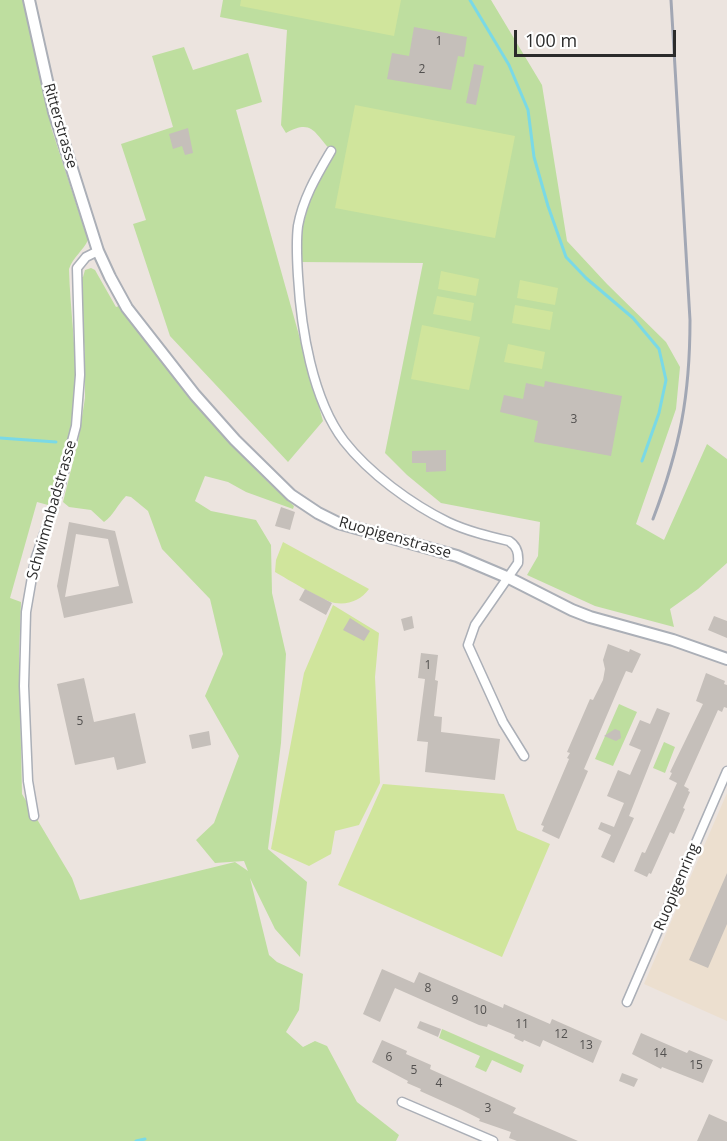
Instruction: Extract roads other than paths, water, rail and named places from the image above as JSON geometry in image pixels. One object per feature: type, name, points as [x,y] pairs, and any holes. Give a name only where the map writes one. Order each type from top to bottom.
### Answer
[{"type":"street","name":"Ritterstrasse","points":[[29,0],[54,112],[98,251]]},
{"type":"street","points":[[331,151],[310,186],[298,227],[297,252],[302,325],[315,380],[326,408],[343,440],[370,470],[419,507],[448,522],[513,544],[519,555],[518,562],[475,625],[468,645],[503,722],[524,756]]},
{"type":"street","name":"Ruopigenstrasse","points":[[98,251],[127,308],[165,357],[235,440],[291,495],[318,513],[338,523],[458,556],[590,617],[673,640],[727,659]]},
{"type":"street","name":"Schwimmbadstrasse","points":[[34,816],[28,781],[24,686],[26,612],[35,560],[59,491],[76,426],[81,375],[77,268],[86,257],[98,251]]},
{"type":"street","name":"Ruopigenring","points":[[627,1002],[727,771]]},
{"type":"street","points":[[402,1102],[493,1141]]},
{"type":"waterway","points":[[470,0],[509,65],[528,110],[534,157],[566,257],[586,278],[633,318],[659,349],[666,380],[659,413],[642,461]]},
{"type":"waterway","points":[[0,438],[56,442]]},
{"type":"waterway","points":[[136,1141],[145,1139]]},
{"type":"railway","points":[[653,519],[677,445],[682,421],[690,347],[671,0]]}]
